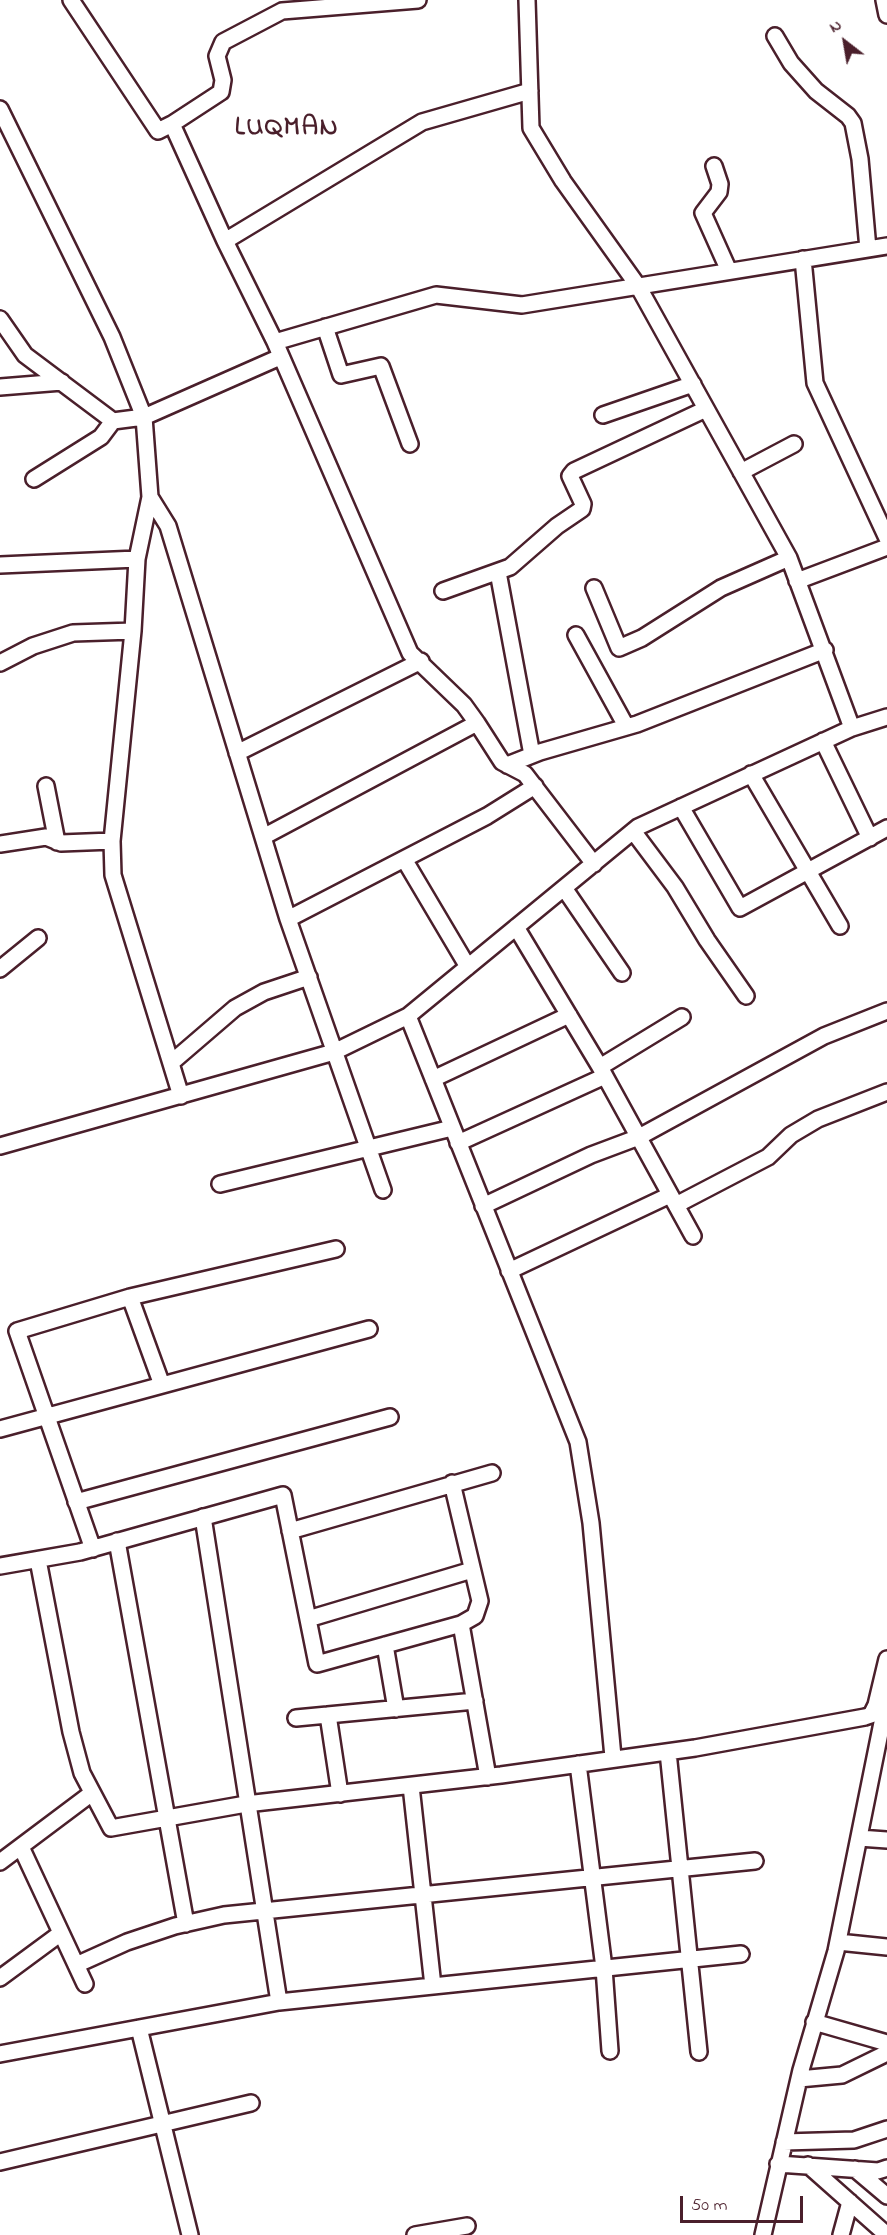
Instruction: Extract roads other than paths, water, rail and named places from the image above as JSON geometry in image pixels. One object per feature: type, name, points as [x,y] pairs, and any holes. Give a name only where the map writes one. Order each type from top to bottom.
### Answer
[{"type":"street","points":[[71,0],[158,131],[221,92],[224,87],[217,56],[223,42],[282,11],[338,3],[418,0]]},
{"type":"street","points":[[527,0],[531,128],[563,181],[638,286],[789,558],[852,728]]},
{"type":"street","points":[[884,0],[887,15]]},
{"type":"street","points":[[774,36],[791,63],[816,91],[853,123],[860,159],[868,249]]},
{"type":"street","points":[[225,241],[422,122],[530,91]]},
{"type":"street","points":[[0,109],[112,337],[144,417],[150,497],[137,559],[133,631],[112,842],[112,875],[181,1096]]},
{"type":"street","points":[[172,124],[225,241],[275,342],[410,653],[421,661],[464,705],[501,762],[525,774],[594,864]]},
{"type":"street","points":[[714,166],[720,184],[719,192],[703,213],[729,271]]},
{"type":"street","points":[[275,342],[436,295],[522,305],[887,246]]},
{"type":"street","points":[[803,259],[814,383],[887,538]]},
{"type":"street","points":[[0,319],[18,349],[113,421]]},
{"type":"street","points":[[325,327],[341,375],[381,366],[410,444]]},
{"type":"street","points":[[34,479],[101,436],[113,421],[144,417],[280,357]]},
{"type":"street","points":[[0,387],[62,382]]},
{"type":"street","points":[[603,415],[693,384]]},
{"type":"street","points":[[443,591],[498,572],[518,561],[557,526],[582,509],[583,504],[570,476],[574,471],[706,409]]},
{"type":"street","points":[[741,472],[794,444]]},
{"type":"street","points":[[150,497],[168,526],[288,919],[383,1190]]},
{"type":"street","points":[[797,581],[887,547]]},
{"type":"street","points":[[594,588],[619,648],[642,638],[721,588],[789,558]]},
{"type":"street","points":[[0,565],[137,559]]},
{"type":"street","points":[[498,572],[532,755]]},
{"type":"street","points":[[0,663],[33,646],[73,633],[133,631]]},
{"type":"street","points":[[576,635],[626,726]]},
{"type":"street","points":[[507,765],[532,755],[637,724],[825,650]]},
{"type":"street","points":[[237,753],[421,661]]},
{"type":"street","points":[[0,1146],[334,1052],[408,1016],[633,831],[823,741],[852,728],[887,717]]},
{"type":"street","points":[[263,837],[477,723]]},
{"type":"street","points":[[823,741],[870,838]]},
{"type":"street","points":[[751,774],[840,926]]},
{"type":"street","points":[[46,786],[57,842]]},
{"type":"street","points":[[288,919],[486,816],[535,786]]},
{"type":"street","points":[[681,807],[740,908],[887,828]]},
{"type":"street","points":[[633,831],[675,887],[746,996]]},
{"type":"street","points":[[0,844],[46,837],[57,842],[112,842]]},
{"type":"street","points":[[404,859],[468,967]]},
{"type":"street","points":[[564,888],[622,973]]},
{"type":"street","points":[[516,927],[602,1071],[693,1236]]},
{"type":"street","points":[[0,969],[38,938]]},
{"type":"street","points":[[171,1063],[235,1008],[264,992],[309,977]]},
{"type":"street","points":[[483,1206],[591,1155],[639,1137],[824,1036],[887,1011]]},
{"type":"street","points":[[433,1079],[569,1015]]},
{"type":"street","points":[[408,1016],[578,1442],[591,1523],[613,1756]]},
{"type":"street","points":[[458,1143],[602,1071],[682,1017]]},
{"type":"street","points":[[509,1271],[768,1157],[791,1135],[818,1119],[887,1092]]},
{"type":"street","points":[[220,1184],[452,1128]]},
{"type":"street","points":[[93,1549],[17,1330],[130,1297],[336,1249]]},
{"type":"street","points":[[130,1297],[162,1385]]},
{"type":"street","points":[[0,1429],[369,1329]]},
{"type":"street","points":[[76,1502],[390,1417]]},
{"type":"street","points":[[290,1531],[492,1473]]},
{"type":"street","points":[[0,1566],[93,1549],[283,1495],[317,1664],[461,1624],[476,1616],[480,1601],[452,1483]]},
{"type":"street","points":[[203,1517],[246,1804],[279,2002]]},
{"type":"street","points":[[117,1541],[186,1924]]},
{"type":"street","points":[[38,1560],[71,1732],[82,1773],[111,1828],[246,1804],[488,1777],[668,1752],[871,1715],[887,1659]]},
{"type":"street","points":[[308,1619],[472,1570]]},
{"type":"street","points":[[461,1624],[488,1777]]},
{"type":"street","points":[[385,1645],[396,1709]]},
{"type":"street","points":[[763,2235],[799,2079],[838,1942],[883,1737],[887,1698]]},
{"type":"street","points":[[296,1718],[474,1701]]},
{"type":"street","points":[[328,1715],[340,1794]]},
{"type":"street","points":[[668,1752],[699,2052]]},
{"type":"street","points":[[578,1764],[604,1968],[610,2051]]},
{"type":"street","points":[[411,1786],[433,1986]]},
{"type":"street","points":[[0,1862],[92,1793]]},
{"type":"street","points":[[859,1838],[887,1840]]},
{"type":"street","points":[[21,1847],[85,1984]]},
{"type":"street","points":[[76,1965],[127,1942],[224,1915],[754,1861]]},
{"type":"street","points":[[0,1978],[61,1934]]},
{"type":"street","points":[[838,1942],[887,1947]]},
{"type":"street","points":[[0,2054],[279,2002],[741,1954]]},
{"type":"street","points":[[814,2022],[887,2043]]},
{"type":"street","points":[[139,2028],[190,2235]]},
{"type":"street","points":[[799,2079],[842,2075],[887,2053]]},
{"type":"street","points":[[0,2162],[163,2126],[250,2103]]},
{"type":"street","points":[[784,2142],[854,2140],[887,2129]]},
{"type":"street","points":[[778,2163],[855,2169],[887,2168]]},
{"type":"street","points":[[808,2166],[887,2235]]},
{"type":"street","points":[[855,2169],[887,2196]]},
{"type":"street","points":[[841,2235],[850,2202]]},
{"type":"street","points":[[415,2235],[467,2226]]},
{"type":"district","name":"LUQMAN","points":[[287,130]]}]
